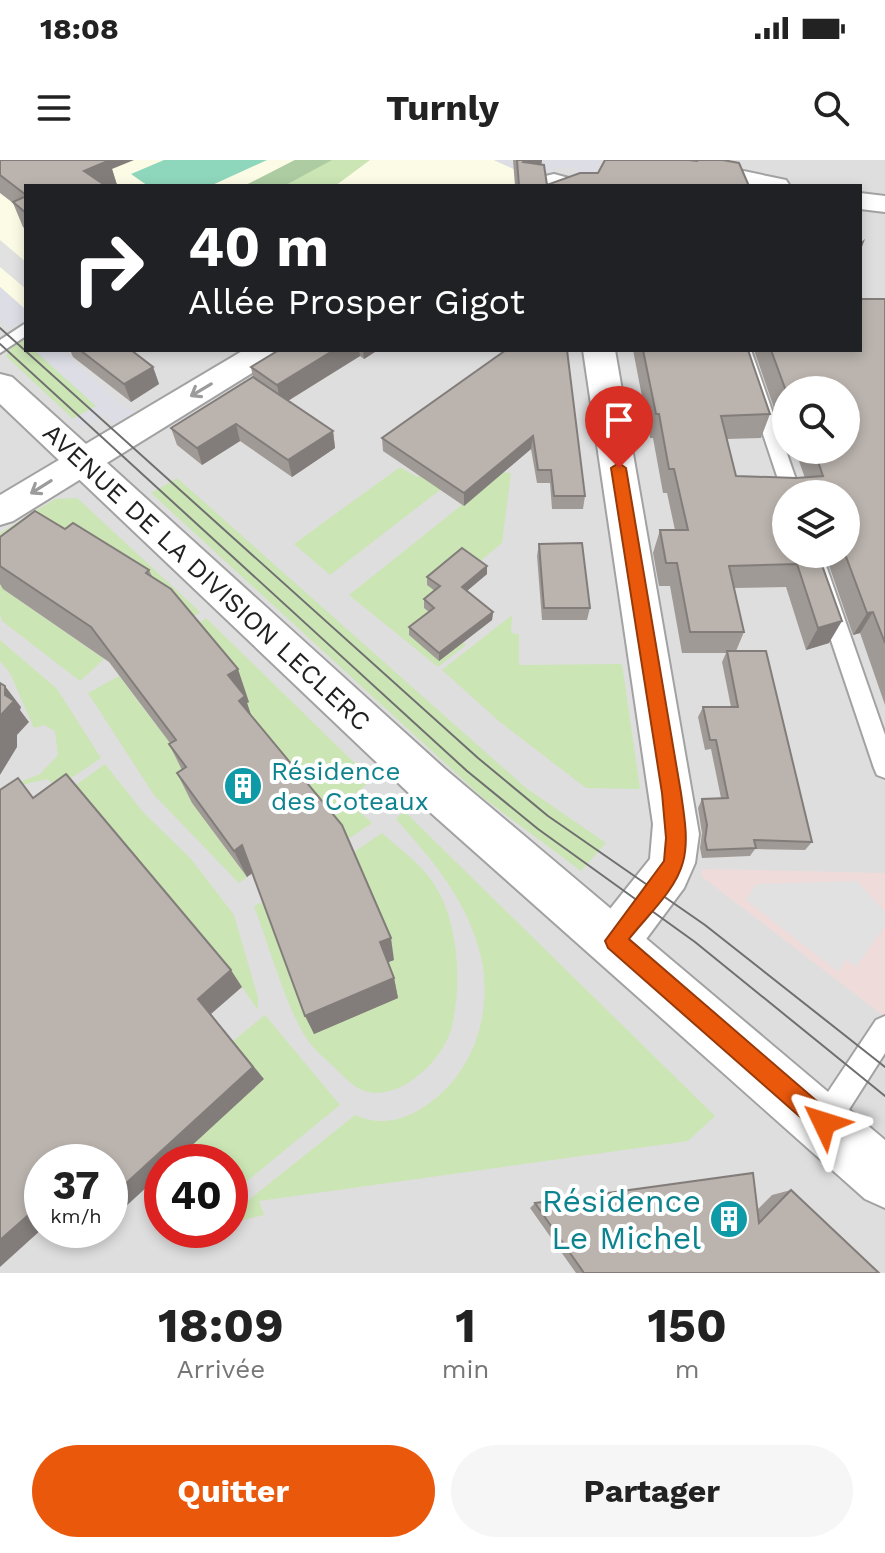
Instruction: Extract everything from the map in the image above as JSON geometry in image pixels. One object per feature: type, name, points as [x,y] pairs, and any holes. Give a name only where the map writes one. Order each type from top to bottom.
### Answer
[{"type":"street","points":[[653,160],[767,184]]},
{"type":"street","points":[[862,201],[885,204]]},
{"type":"street","points":[[0,512],[264,352]]},
{"type":"street","points":[[599,352],[675,816],[676,851],[668,873],[615,941]]},
{"type":"street","name":"AVENUE DE LA DIVISION LECLERC","points":[[11,395],[440,792],[615,941],[885,1179]]},
{"type":"lane","points":[[0,336],[24,329]]},
{"type":"lane","points":[[0,348],[24,330]]},
{"type":"lane","points":[[744,352],[787,480]]},
{"type":"lane","points":[[0,375],[21,396],[11,395]]},
{"type":"lane","points":[[817,568],[885,768]]},
{"type":"lane","points":[[824,1123],[885,1029]]},
{"type":"shaded area","points":[[0,160],[885,160],[885,1273],[0,1273]]},
{"type":"shaded area","points":[[0,160],[494,160],[531,177],[519,184],[24,184],[24,308],[0,287]]},
{"type":"shaded area","points":[[494,160],[601,160],[591,184],[578,178],[575,167],[552,169],[536,179]]},
{"type":"shaded area","points":[[0,240],[24,260],[24,287],[0,267]]},
{"type":"shaded area","points":[[0,287],[24,308],[24,321],[10,328],[0,319]]},
{"type":"shaded area","points":[[36,352],[64,352],[125,408],[137,413],[145,409],[123,430],[104,414],[80,427],[73,419],[96,406]]},
{"type":"shaded area","points":[[703,869],[885,873],[885,1017],[701,876]]},
{"type":"shaded area","points":[[857,881],[885,912],[885,926],[856,967],[846,960],[838,972],[746,900],[756,884]]},
{"type":"green space","points":[[164,160],[267,160],[214,184],[145,184],[131,174]]},
{"type":"green space","points":[[295,160],[370,160],[338,184],[248,184]]},
{"type":"green space","points":[[295,160],[332,160],[288,184],[248,184]]},
{"type":"green space","points":[[22,339],[24,352],[36,352],[97,406],[73,419],[6,356],[13,344]]},
{"type":"green space","points":[[510,408],[511,435],[330,575],[294,544],[400,467],[417,477]]},
{"type":"green space","points":[[503,472],[511,473],[502,543],[425,607],[466,645],[438,667],[349,595]]},
{"type":"green space","points":[[177,478],[526,788],[606,843],[581,871],[482,797],[151,493]]},
{"type":"green space","points":[[77,498],[200,612],[162,640],[3,589],[104,659],[80,681],[2,621],[0,614],[0,533],[55,499]]},
{"type":"green space","points":[[512,615],[511,633],[519,634],[519,665],[622,664],[640,789],[586,788],[500,722],[442,670]]},
{"type":"green space","points":[[206,618],[372,780],[347,800],[372,823],[339,845],[169,645]]},
{"type":"green space","points":[[0,640],[57,689],[101,758],[56,788],[48,779],[21,785],[20,782],[40,774],[58,755],[55,731],[44,725],[34,728],[10,673],[0,661]]},
{"type":"green space","points":[[119,676],[191,771],[192,803],[247,877],[239,883],[154,795],[88,693]]},
{"type":"green space","points":[[105,764],[143,812],[191,859],[234,915],[258,998],[258,1010],[242,987],[43,809]]},
{"type":"green space","points":[[404,811],[715,1116],[688,1141],[259,1201],[264,1215],[248,1219],[248,1201],[355,1115],[379,1121],[395,1119],[419,1110],[437,1097],[465,1064],[474,1044],[484,1002],[481,957],[475,937],[448,883],[396,819]]},
{"type":"green space","points":[[382,833],[423,870],[442,899],[453,934],[457,991],[452,1026],[430,1065],[405,1085],[376,1093],[350,1083],[305,1036],[288,1002],[254,906],[265,901],[384,964],[394,960],[323,873]]},
{"type":"green space","points":[[265,1015],[340,1105],[248,1180],[248,1144],[183,1144],[233,1041]]},
{"type":"building","points":[[0,160],[110,160],[84,171],[103,184],[24,184],[24,193],[0,175]]},
{"type":"building","points":[[517,160],[544,165],[547,184],[519,184]]},
{"type":"building","points":[[605,160],[723,160],[739,163],[748,184],[550,184],[580,173],[598,173]]},
{"type":"building","points":[[24,197],[24,211],[13,202]]},
{"type":"building","points":[[862,299],[885,299],[885,643],[873,612],[867,613],[850,568],[860,568],[860,480],[772,480],[772,565],[729,566],[744,632],[690,632],[677,563],[666,563],[660,530],[688,530],[674,469],[669,469],[643,352],[749,352],[770,414],[721,416],[736,476],[823,476],[819,464],[860,464],[860,376],[781,376],[772,352],[862,352]]},
{"type":"building","points":[[83,352],[134,352],[153,367],[124,384]]},
{"type":"building","points":[[276,352],[331,352],[277,385],[251,367]]},
{"type":"building","points":[[503,352],[567,352],[585,496],[554,496],[551,470],[538,470],[533,436],[464,493],[382,438]]},
{"type":"building","points":[[253,377],[333,431],[288,460],[236,424],[197,448],[171,428]]},
{"type":"building","name":"Résidence des Coteaux","points":[[35,511],[65,529],[73,523],[149,570],[146,573],[171,589],[238,669],[228,675],[245,696],[239,701],[342,825],[391,938],[380,942],[394,978],[305,1016],[242,845],[234,851],[177,773],[186,767],[169,744],[176,740],[91,627],[0,566],[0,537]]},
{"type":"building","points":[[582,543],[590,608],[544,608],[539,544]]},
{"type":"building","points":[[462,548],[487,566],[462,587],[493,612],[439,653],[409,627],[434,608],[424,599],[440,586],[427,577]]},
{"type":"building","points":[[798,568],[823,568],[842,621],[818,628]]},
{"type":"building","points":[[727,651],[766,651],[812,842],[754,840],[756,848],[707,850],[707,825],[702,799],[728,798],[716,740],[710,740],[703,707],[738,707]]},
{"type":"building","points":[[0,683],[5,686],[5,695],[14,701],[1,715],[0,730]]},
{"type":"building","points":[[66,774],[231,970],[198,999],[253,1067],[169,1144],[144,1144],[144,1167],[128,1182],[128,1144],[24,1144],[24,1219],[0,1240],[0,790],[18,778],[33,798]]},
{"type":"building","points":[[753,1173],[759,1223],[791,1190],[879,1273],[584,1273],[535,1203]]},
{"type":"tram line","points":[[0,328],[24,350]]},
{"type":"tram line","points":[[0,344],[467,771],[538,829],[695,942],[885,1096]]},
{"type":"tram line","points":[[27,352],[478,758],[548,816],[705,925],[885,1067]]},
{"type":"place","name":"Résidence des Coteaux","points":[[243,786]]},
{"type":"place","name":"Résidence Le Michel","points":[[729,1219]]},
{"type":"route","points":[[619,468],[672,793],[676,851],[668,873],[615,941],[824,1123]]}]
